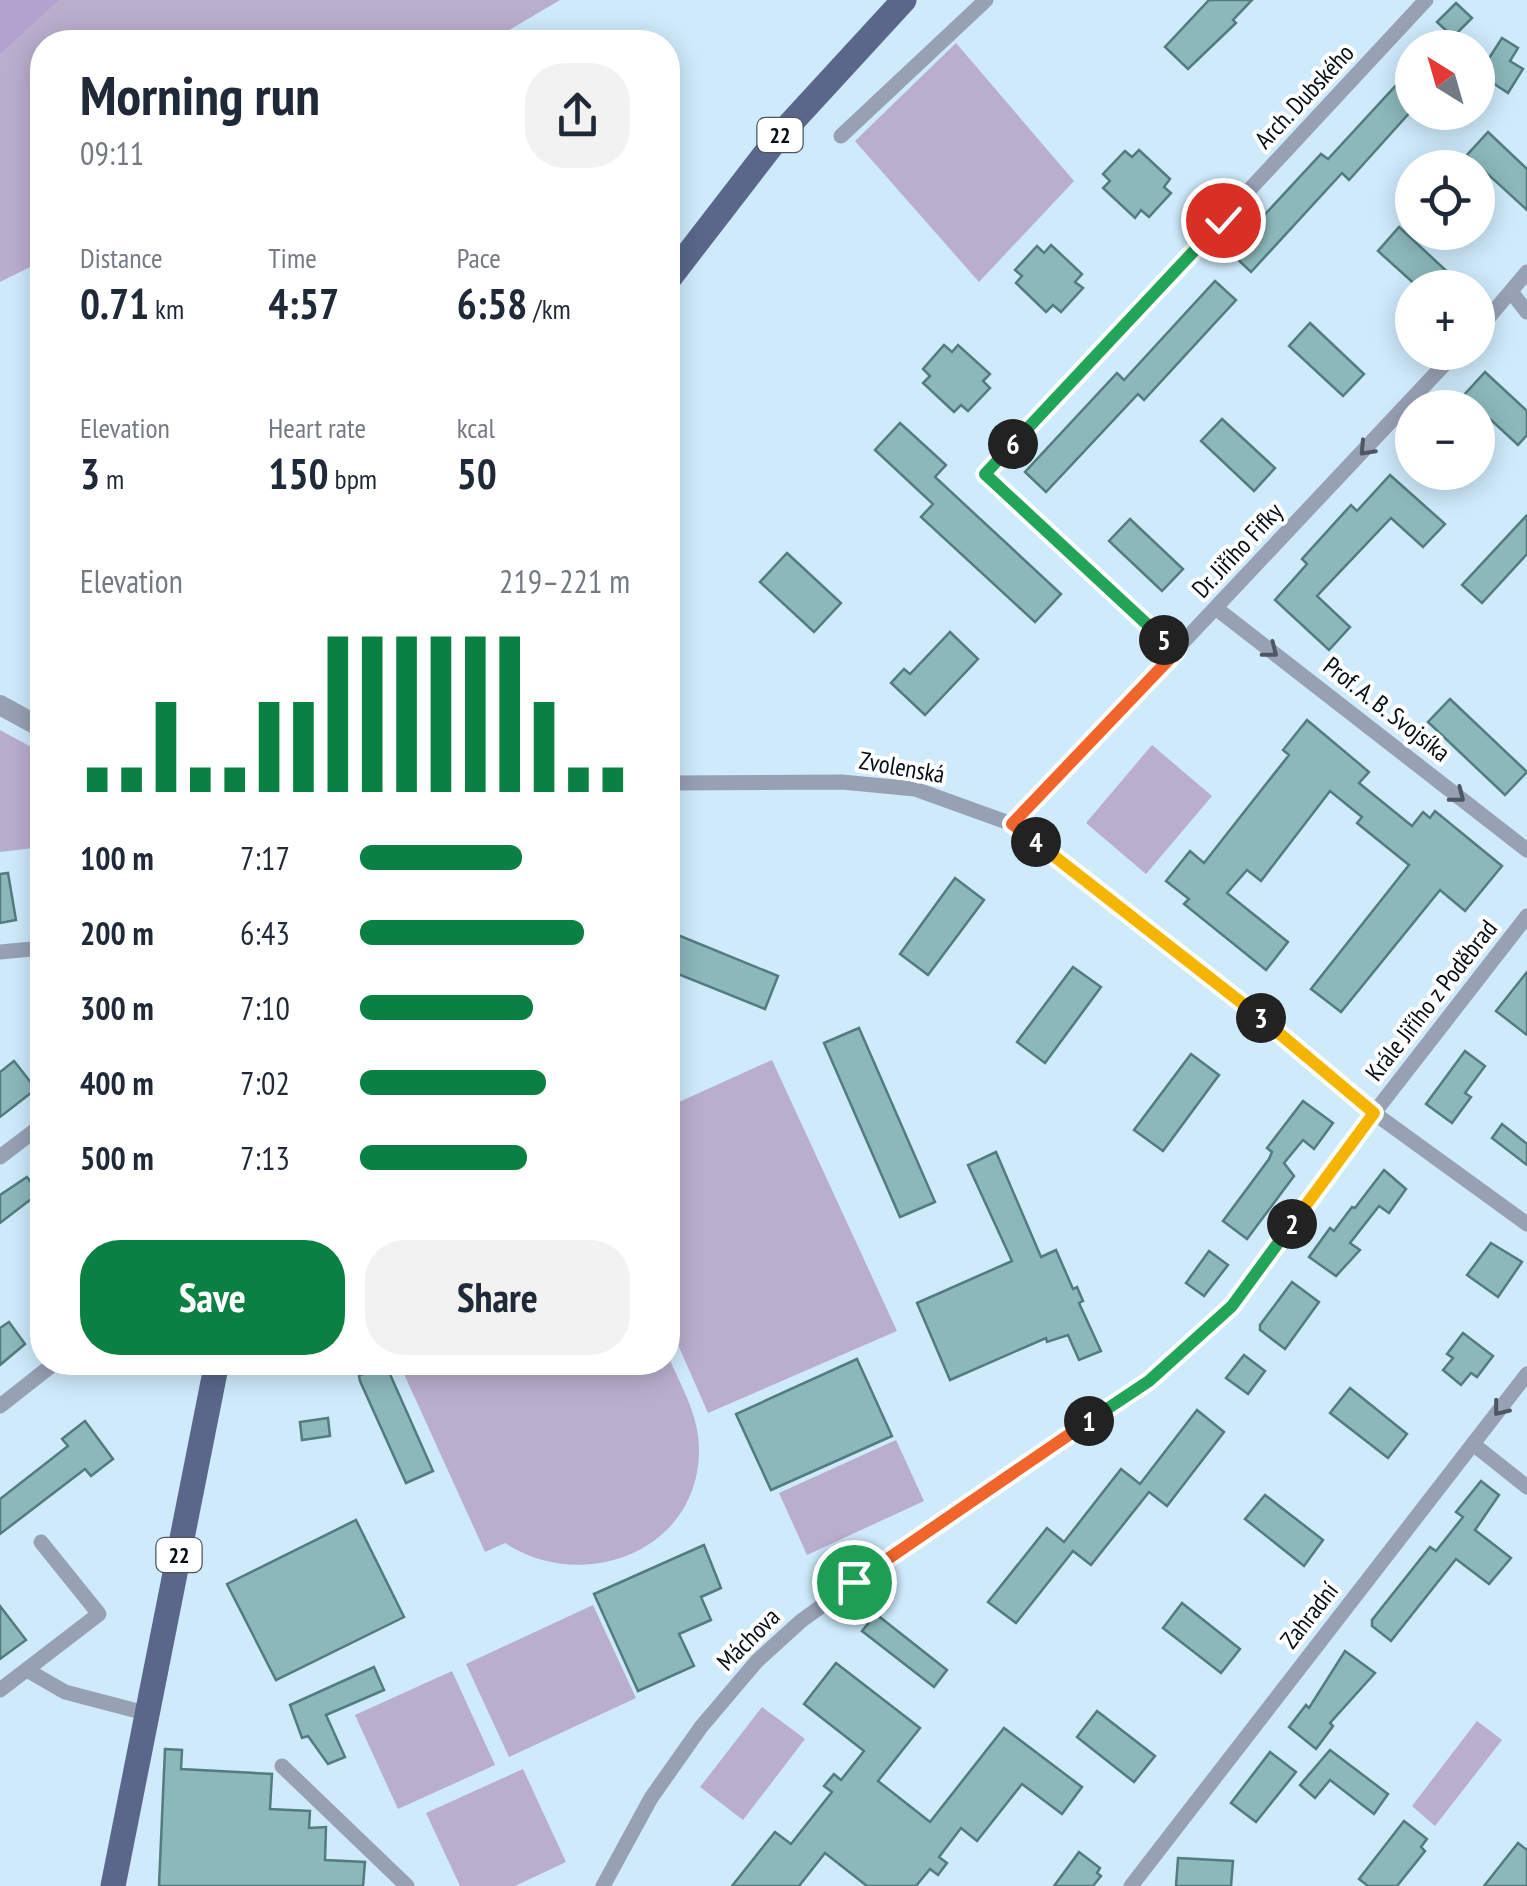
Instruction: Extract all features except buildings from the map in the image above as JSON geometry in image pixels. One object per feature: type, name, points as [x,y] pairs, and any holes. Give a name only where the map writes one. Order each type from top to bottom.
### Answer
[{"type":"main road","name":"22","points":[[680,264],[779,136],[904,0]]},
{"type":"main road","name":"22","points":[[112,1886],[214,1375]]},
{"type":"street","points":[[841,136],[986,0]]},
{"type":"street","name":"Arch. Dubského","points":[[1176,652],[985,474],[1426,0]]},
{"type":"street","points":[[1495,311],[1527,272]]},
{"type":"street","points":[[1512,292],[1527,312]]},
{"type":"street","name":"Dr. Jiřího Fifky","points":[[1012,824],[1439,370]]},
{"type":"street","name":"Prof. A. B. Svojsíka","points":[[1216,608],[1527,850]]},
{"type":"street","points":[[0,704],[30,721]]},
{"type":"street","name":"Zvolenská","points":[[680,783],[842,782],[915,789],[1012,824],[1157,934],[1374,1113],[1527,1224]]},
{"type":"street","name":"Krále Jiřího z Poděbrad","points":[[1374,1113],[1527,916]]},
{"type":"street","points":[[0,952],[30,949]]},
{"type":"street","name":"Máchova","points":[[603,1886],[650,1798],[701,1727],[758,1661],[800,1621],[862,1576],[1174,1361],[1232,1306],[1374,1113]]},
{"type":"street","points":[[0,1157],[30,1133]]},
{"type":"street","name":"Zahradní","points":[[1130,1886],[1527,1374]]},
{"type":"street","points":[[0,1406],[39,1375]]},
{"type":"street","points":[[1473,1444],[1527,1486]]},
{"type":"street","points":[[0,1690],[99,1614],[41,1542]]},
{"type":"street","points":[[27,1670],[66,1692],[149,1714]]},
{"type":"street","points":[[282,1766],[407,1886]]},
{"type":"shaded area","points":[[0,0],[60,0],[0,55]]},
{"type":"shaded area","points":[[60,0],[560,0],[509,30],[30,30],[30,267],[0,282],[0,55]]},
{"type":"shaded area","points":[[956,43],[1074,181],[979,282],[855,141]]},
{"type":"shaded area","points":[[0,730],[30,746],[30,848],[0,852]]},
{"type":"shaded area","points":[[1152,745],[1212,796],[1146,874],[1086,823]]},
{"type":"shaded area","points":[[772,1060],[897,1331],[708,1413],[680,1349],[680,1102]]},
{"type":"shaded area","points":[[404,1375],[677,1375],[689,1402],[699,1451],[694,1486],[679,1515],[658,1538],[631,1554],[600,1563],[568,1564],[536,1558],[505,1543],[485,1552]]},
{"type":"shaded area","points":[[896,1440],[924,1501],[807,1555],[779,1493]]},
{"type":"shaded area","points":[[593,1605],[636,1698],[509,1757],[466,1664]]},
{"type":"shaded area","points":[[452,1671],[495,1765],[398,1809],[355,1715]]},
{"type":"shaded area","points":[[762,1707],[805,1739],[743,1820],[700,1787]]},
{"type":"shaded area","points":[[1477,1721],[1502,1740],[1435,1826],[1412,1806]]},
{"type":"shaded area","points":[[523,1769],[566,1862],[515,1886],[460,1886],[426,1813]]},
{"type":"route","points":[[854,1582],[1174,1361],[1232,1306],[1374,1113],[1157,934],[1012,824],[1176,652],[985,474],[1223,220]]}]
